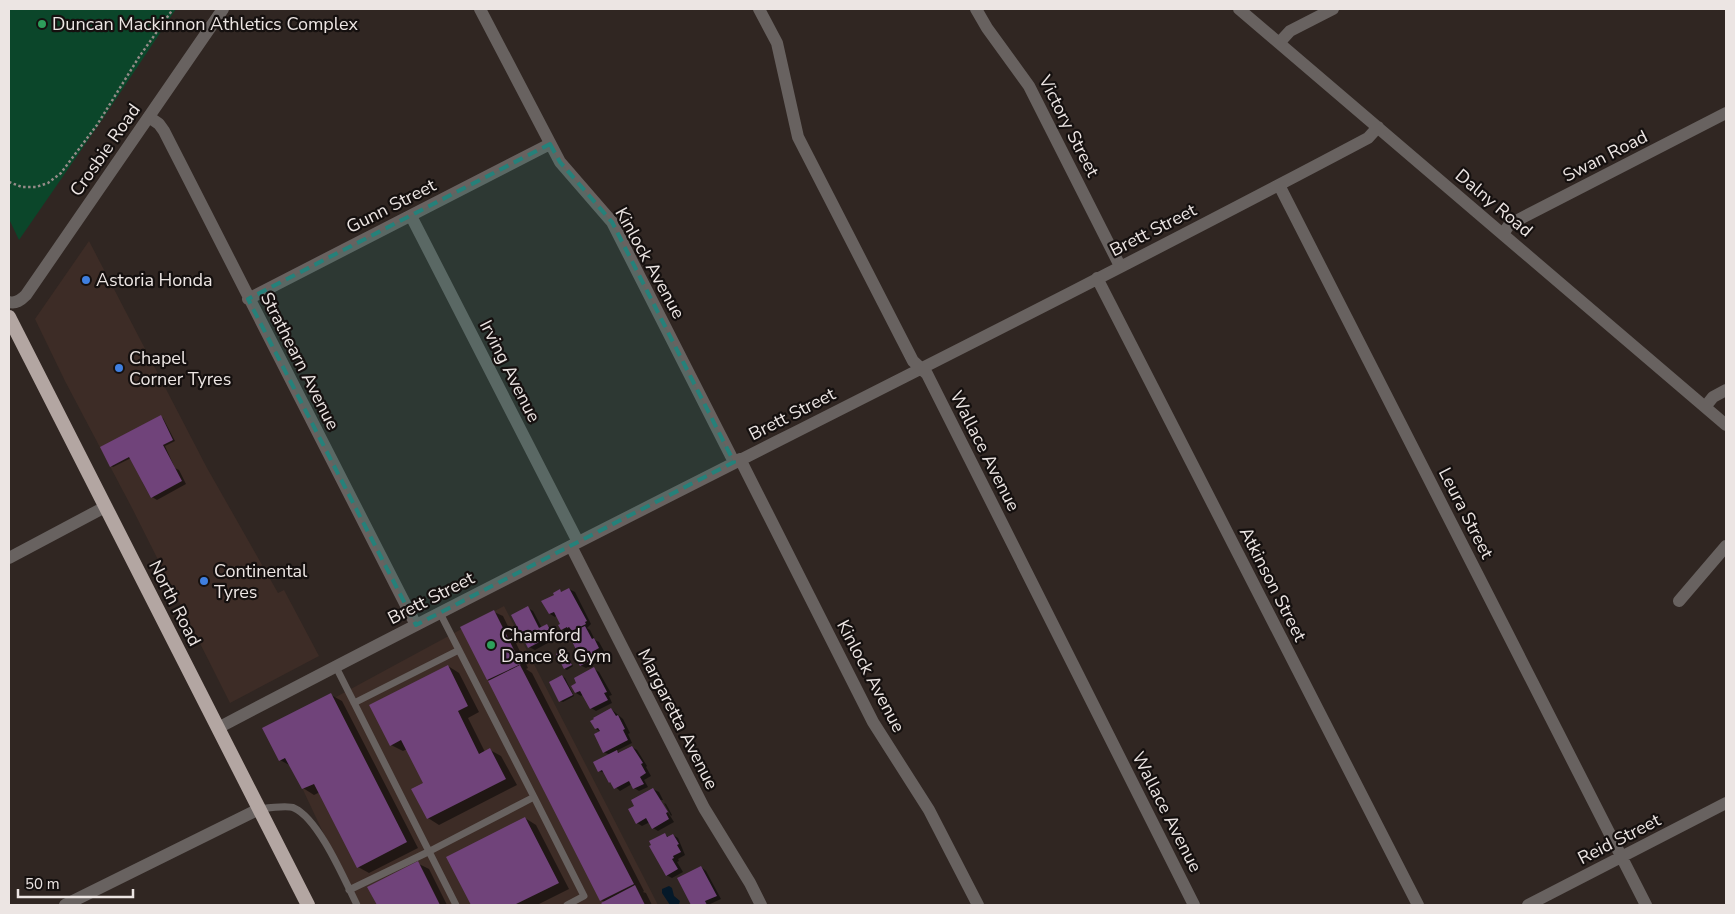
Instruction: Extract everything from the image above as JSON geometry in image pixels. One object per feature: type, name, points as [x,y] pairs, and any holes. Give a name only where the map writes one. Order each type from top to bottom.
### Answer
[{"type":"highway","name":"North Road","points":[[9,317],[308,905]]},
{"type":"street","name":"Crosbie Road","points":[[9,302],[14,303],[26,295],[224,9]]},
{"type":"street","name":"Kinlock Avenue","points":[[480,9],[560,162],[612,222],[873,722],[929,810],[978,905]]},
{"type":"street","name":"Wallace Avenue","points":[[759,9],[777,43],[798,137],[913,361],[927,374],[1194,905]]},
{"type":"street","name":"Victory Street","points":[[976,9],[987,28],[1029,86],[1120,266]]},
{"type":"street","name":"Dalny Road","points":[[1239,9],[1726,425]]},
{"type":"street","points":[[1279,43],[1290,31],[1333,9]]},
{"type":"street","name":"Swan Road","points":[[1503,234],[1509,225],[1514,222],[1726,113]]},
{"type":"street","name":"Strathearn Avenue","points":[[149,117],[159,124],[164,131],[248,299],[416,625]]},
{"type":"street","name":"Brett Street","points":[[218,728],[574,544],[921,369],[1279,185],[1371,136],[1378,127]]},
{"type":"street","name":"Gunn Street","points":[[248,299],[550,144]]},
{"type":"street","name":"Leura Street","points":[[1279,185],[1646,905]]},
{"type":"street","name":"Irving Avenue","points":[[411,216],[574,544]]},
{"type":"street","name":"Atkinson Street","points":[[1098,278],[1418,905]]},
{"type":"street","points":[[1705,407],[1714,397],[1726,390]]},
{"type":"street","points":[[9,558],[105,507]]},
{"type":"street","name":"Margaretta Avenue","points":[[574,544],[704,808],[762,905]]},
{"type":"street","points":[[1679,601],[1726,546]]},
{"type":"street","name":"Reid Street","points":[[1528,905],[1726,803]]},
{"type":"street","points":[[65,905],[259,809]]},
{"type":"lane","points":[[440,613],[584,896],[567,905]]},
{"type":"lane","points":[[354,703],[460,650]]},
{"type":"lane","points":[[336,667],[456,905]]},
{"type":"lane","points":[[349,890],[428,852],[534,797]]},
{"type":"lane","points":[[259,809],[293,807],[310,820],[323,840],[357,905]]},
{"type":"path","points":[[9,182],[22,187],[36,187],[48,183],[61,173],[97,126],[139,57],[173,9]]},
{"type":"highlighted area","points":[[550,144],[560,162],[612,222],[734,462],[416,625],[248,299]]},
{"type":"shaded area","points":[[89,241],[207,468],[278,593],[284,590],[319,656],[230,703],[35,319]],"holes":[[[173,465],[181,481],[151,498],[142,482]]]},
{"type":"shaded area","points":[[504,606],[658,905],[357,905],[275,730]]},
{"type":"green space","points":[[9,9],[176,9],[19,240],[9,219]]},
{"type":"water","points":[[669,886],[672,888],[674,896],[680,901],[679,904],[670,905],[662,893],[662,889]]},
{"type":"building","points":[[161,415],[173,440],[163,445],[182,481],[151,498],[129,457],[110,467],[100,447]]},
{"type":"building","points":[[569,588],[587,621],[585,622],[586,624],[572,631],[569,627],[561,630],[554,612],[549,614],[541,601],[554,595],[553,593],[560,589],[561,592]]},
{"type":"building","points":[[528,606],[539,628],[547,624],[553,635],[528,648],[511,615]]},
{"type":"building","name":"Chamford Dance & Gym","points":[[494,610],[521,664],[487,680],[460,627]]},
{"type":"building","points":[[585,626],[599,648],[592,652],[595,658],[580,666],[574,656],[578,654],[571,639],[576,636],[576,630]]},
{"type":"building","points":[[564,650],[572,665],[564,669],[556,654]]},
{"type":"building","points":[[448,665],[468,706],[458,711],[479,754],[490,748],[506,779],[427,819],[411,789],[423,783],[401,740],[390,746],[369,705]]},
{"type":"building","points":[[520,665],[634,884],[600,901],[488,681]]},
{"type":"building","points":[[594,667],[607,692],[604,693],[608,700],[590,709],[580,691],[575,693],[571,686],[576,683],[574,678]]},
{"type":"building","points":[[562,675],[573,695],[559,702],[549,682]]},
{"type":"building","points":[[331,693],[407,842],[357,868],[314,784],[302,789],[285,758],[279,761],[262,728]]},
{"type":"building","points":[[611,708],[616,716],[618,715],[628,740],[603,753],[594,734],[600,731],[598,728],[595,729],[590,721]]},
{"type":"building","points":[[632,746],[643,763],[641,764],[646,773],[640,777],[644,784],[633,789],[629,781],[614,789],[602,770],[598,772],[593,762],[617,750],[618,753]]},
{"type":"building","points":[[653,788],[668,812],[666,813],[669,819],[652,829],[646,818],[636,824],[628,809],[634,806],[631,800]]},
{"type":"building","points":[[525,817],[559,883],[514,905],[471,905],[446,857]]},
{"type":"building","points":[[665,833],[667,837],[673,834],[681,852],[673,856],[674,858],[672,859],[678,869],[666,876],[649,846],[651,845],[649,841]]},
{"type":"building","points":[[418,861],[440,905],[377,905],[367,887]]},
{"type":"building","points":[[701,866],[717,896],[705,901],[707,905],[691,905],[677,878]]},
{"type":"building","points":[[635,885],[645,905],[603,905],[601,903]]},
{"type":"place","name":"Duncan Mackinnon Athletics Complex","points":[[42,24]]},
{"type":"place","name":"Astoria Honda","points":[[86,280]]},
{"type":"place","name":"Chapel Corner Tyres","points":[[119,368]]},
{"type":"place","name":"Continental Tyres","points":[[204,581]]},
{"type":"place","name":"Chamford Dance & Gym","points":[[491,645]]}]
